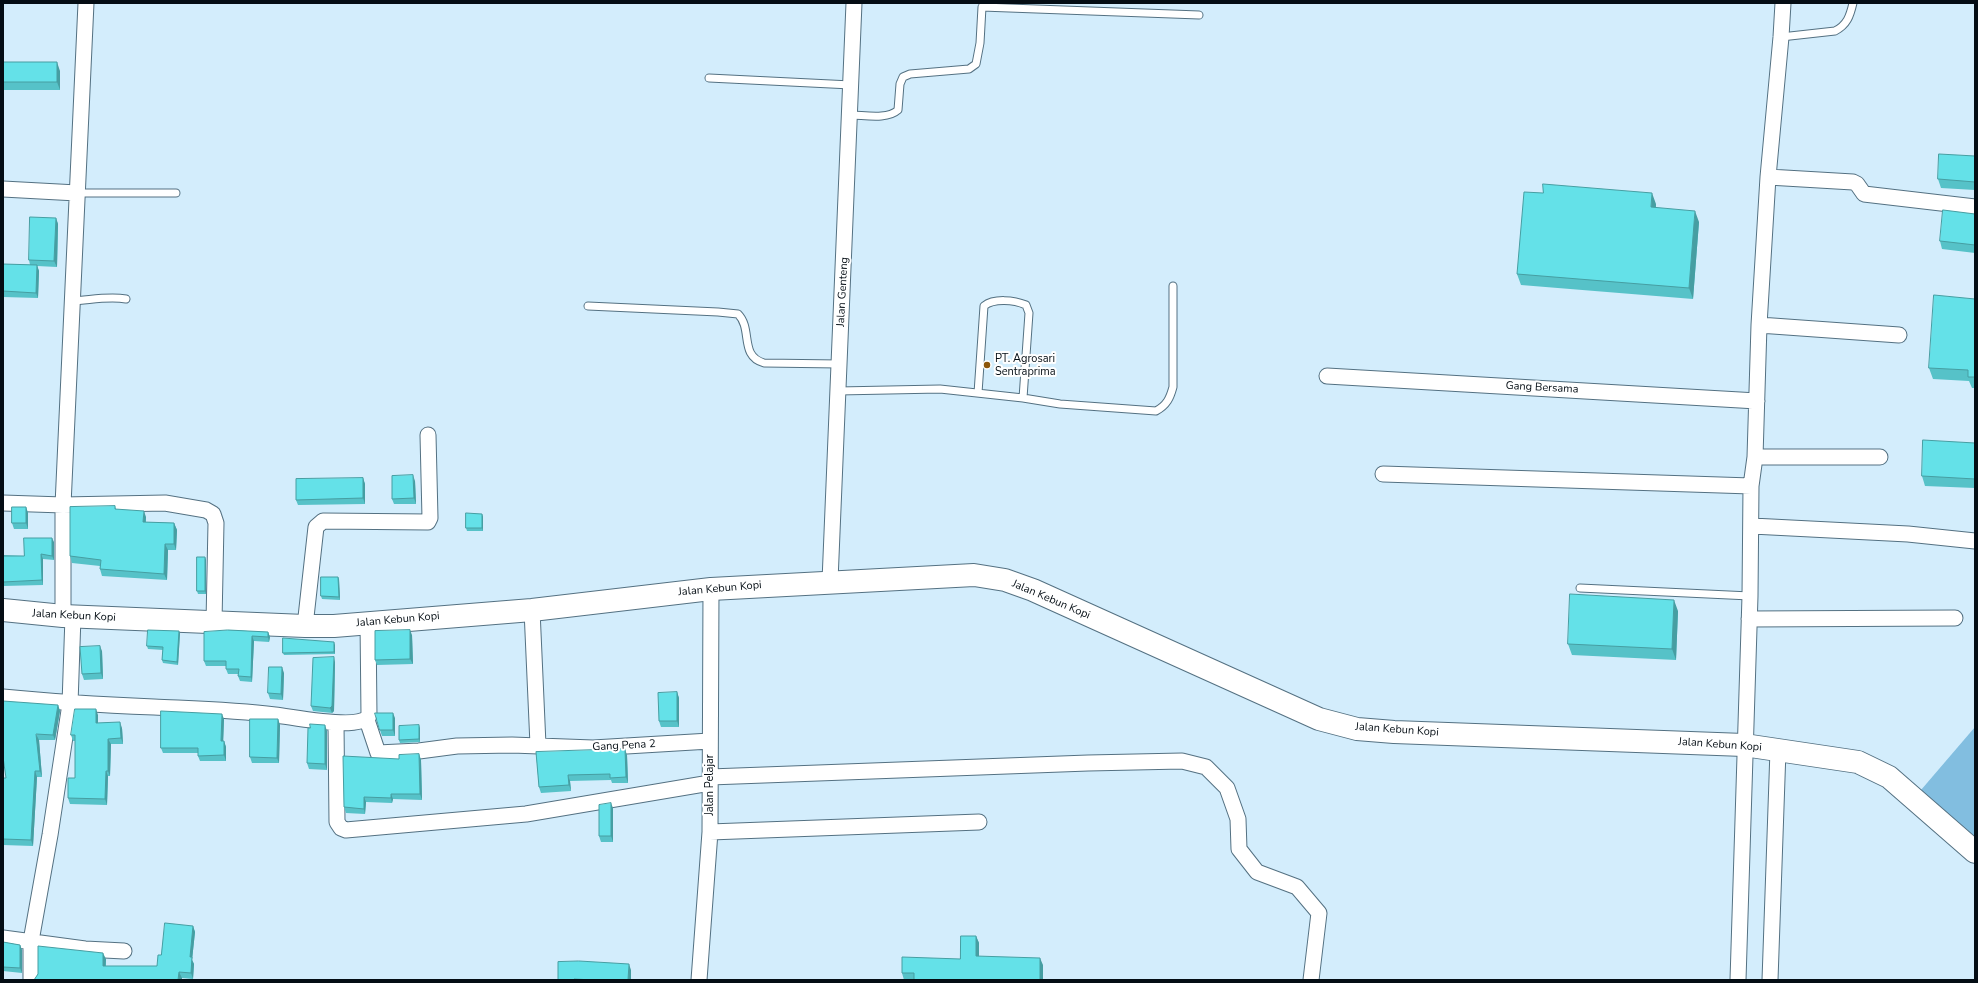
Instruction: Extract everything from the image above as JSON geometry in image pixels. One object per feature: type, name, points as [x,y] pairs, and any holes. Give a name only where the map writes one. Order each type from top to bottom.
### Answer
[{"type":"main road","name":"Jalan Kebun Kopi","points":[[3,610],[68,616],[305,626],[532,610],[711,589],[830,581],[974,575],[1005,580],[1033,590],[1319,719],[1357,729],[1394,732],[1744,745],[1858,762],[1889,777],[1975,852]]},
{"type":"street","points":[[31,980],[32,941],[70,704],[63,505],[71,301],[86,3]]},
{"type":"street","name":"Jalan Genteng","points":[[830,581],[851,115],[854,3]]},
{"type":"street","points":[[1738,980],[1744,745],[1752,526],[1751,486],[1755,457],[1759,325],[1768,176],[1782,37],[1782,3]]},
{"type":"street","points":[[1768,176],[1853,182],[1858,184],[1864,194],[1975,207]]},
{"type":"street","points":[[3,189],[77,193]]},
{"type":"street","points":[[1759,325],[1899,335]]},
{"type":"street","name":"Gang Bersama","points":[[1327,376],[1757,401]]},
{"type":"street","points":[[305,626],[316,527],[319,523],[323,521],[428,522],[430,518],[428,434]]},
{"type":"street","points":[[1755,457],[1880,457]]},
{"type":"street","points":[[1383,474],[1751,486]]},
{"type":"street","points":[[3,503],[63,505],[164,503],[206,510],[213,514],[216,523],[214,622]]},
{"type":"street","points":[[1752,526],[1908,534],[1975,540]]},
{"type":"street","name":"Jalan Pelajar","points":[[699,980],[710,832],[711,589]]},
{"type":"street","points":[[532,610],[538,745]]},
{"type":"street","points":[[1749,619],[1955,618]]},
{"type":"street","points":[[3,697],[70,704],[250,712],[336,723],[361,722],[367,720],[369,716],[368,622]]},
{"type":"street","name":"Gang Pena 2","points":[[367,720],[378,753],[419,751],[457,746],[538,745],[593,748],[710,741]]},
{"type":"street","points":[[336,723],[338,822],[341,828],[346,830],[526,814],[710,780],[1088,763],[1182,762],[1206,767],[1228,788],[1238,819],[1239,849],[1257,872],[1297,887],[1319,913],[1311,980]]},
{"type":"street","points":[[1770,980],[1778,750]]},
{"type":"street","points":[[710,832],[979,822]]},
{"type":"street","points":[[3,938],[85,949],[124,951]]},
{"type":"lane","points":[[1782,37],[1835,31],[1842,28],[1847,22],[1853,3]]},
{"type":"lane","points":[[851,115],[877,116],[894,113],[898,110],[900,84],[903,77],[910,74],[969,69],[976,64],[980,43],[982,5],[1199,15]]},
{"type":"lane","points":[[709,78],[851,85]]},
{"type":"lane","points":[[77,193],[176,193]]},
{"type":"lane","points":[[838,391],[940,389],[1023,398],[1060,404],[1156,411],[1164,407],[1170,398],[1173,387],[1173,286]]},
{"type":"lane","points":[[71,301],[95,300],[110,297],[126,299]]},
{"type":"lane","points":[[978,393],[984,306],[989,302],[1017,301],[1026,304],[1029,313],[1023,398]]},
{"type":"lane","points":[[588,306],[738,314],[744,323],[748,350],[753,358],[758,361],[764,363],[839,364]]},
{"type":"lane","points":[[1580,588],[1750,596]]},
{"type":"shaded area","points":[[1975,727],[1975,837],[1921,790]]},
{"type":"building","points":[[3,62],[57,62],[57,82],[3,82]]},
{"type":"building","points":[[1939,154],[1975,156],[1975,182],[1938,179]]},
{"type":"building","points":[[1543,184],[1652,193],[1651,207],[1695,211],[1689,288],[1517,274],[1524,192],[1543,193]]},
{"type":"building","points":[[1943,210],[1975,214],[1975,245],[1940,241]]},
{"type":"building","points":[[30,217],[56,218],[54,261],[29,260]]},
{"type":"building","points":[[3,264],[37,265],[36,293],[3,291]]},
{"type":"building","points":[[1934,295],[1975,299],[1975,377],[1968,377],[1968,370],[1929,368]]},
{"type":"building","points":[[1923,440],[1975,443],[1975,479],[1922,476]]},
{"type":"building","points":[[413,475],[414,498],[392,499],[392,476]]},
{"type":"building","points":[[363,478],[363,498],[296,500],[296,479]]},
{"type":"building","points":[[115,506],[115,509],[144,511],[143,522],[174,523],[174,544],[165,544],[164,574],[100,569],[101,560],[70,556],[70,507]]},
{"type":"building","points":[[12,507],[26,507],[26,523],[12,523]]},
{"type":"building","points":[[466,513],[482,514],[482,528],[466,528]]},
{"type":"building","points":[[24,538],[52,538],[52,556],[41,554],[42,580],[3,582],[3,556],[24,556]]},
{"type":"building","points":[[197,557],[205,557],[205,591],[197,591]]},
{"type":"building","points":[[321,577],[338,577],[339,597],[321,596]]},
{"type":"building","points":[[1570,594],[1674,600],[1672,649],[1568,644]]},
{"type":"building","points":[[148,630],[179,631],[177,662],[162,660],[163,647],[147,646]]},
{"type":"building","points":[[228,630],[268,632],[268,637],[252,636],[251,677],[238,676],[239,669],[226,669],[226,661],[204,661],[204,632]]},
{"type":"building","points":[[410,630],[410,659],[375,660],[375,631]]},
{"type":"building","points":[[283,638],[334,642],[334,652],[283,653]]},
{"type":"building","points":[[100,646],[101,673],[82,674],[80,647]]},
{"type":"building","points":[[334,657],[332,706],[330,708],[311,706],[313,658]]},
{"type":"building","points":[[269,667],[282,667],[281,694],[268,693]]},
{"type":"building","points":[[677,692],[677,721],[659,721],[658,693]]},
{"type":"building","points":[[3,701],[58,705],[53,735],[36,734],[40,771],[35,771],[31,840],[3,839],[3,778],[6,778],[3,757]]},
{"type":"building","points":[[75,709],[96,709],[96,723],[120,722],[121,738],[108,739],[108,771],[106,771],[105,799],[68,798],[68,778],[75,778],[75,735],[71,735]]},
{"type":"building","points":[[161,711],[222,714],[221,741],[224,741],[224,755],[198,756],[198,748],[161,748]]},
{"type":"building","points":[[375,713],[393,713],[393,730],[380,730]]},
{"type":"building","points":[[250,719],[278,719],[277,758],[250,757]]},
{"type":"building","points":[[310,724],[325,725],[325,764],[307,763],[308,728],[310,728]]},
{"type":"building","points":[[419,725],[419,739],[399,740],[399,726]]},
{"type":"building","points":[[625,749],[626,777],[610,778],[610,774],[568,775],[569,785],[539,787],[536,752]]},
{"type":"building","points":[[419,754],[420,794],[391,794],[391,798],[364,797],[364,809],[344,807],[343,756],[399,759],[399,755]]},
{"type":"building","points":[[611,803],[611,836],[599,836],[599,805]]},
{"type":"building","points":[[165,923],[193,926],[190,957],[192,957],[191,973],[179,972],[178,980],[34,980],[38,974],[38,946],[103,953],[103,966],[157,966],[158,955],[161,955]]},
{"type":"building","points":[[961,936],[976,936],[976,956],[1040,958],[1040,980],[914,980],[914,973],[902,973],[902,957],[960,959]]},
{"type":"building","points":[[3,942],[20,945],[20,968],[3,967]]},
{"type":"building","points":[[579,961],[629,964],[628,980],[558,980],[558,962]]},
{"type":"place","name":"PT. Agrosari Sentraprima","points":[[987,365]]}]
